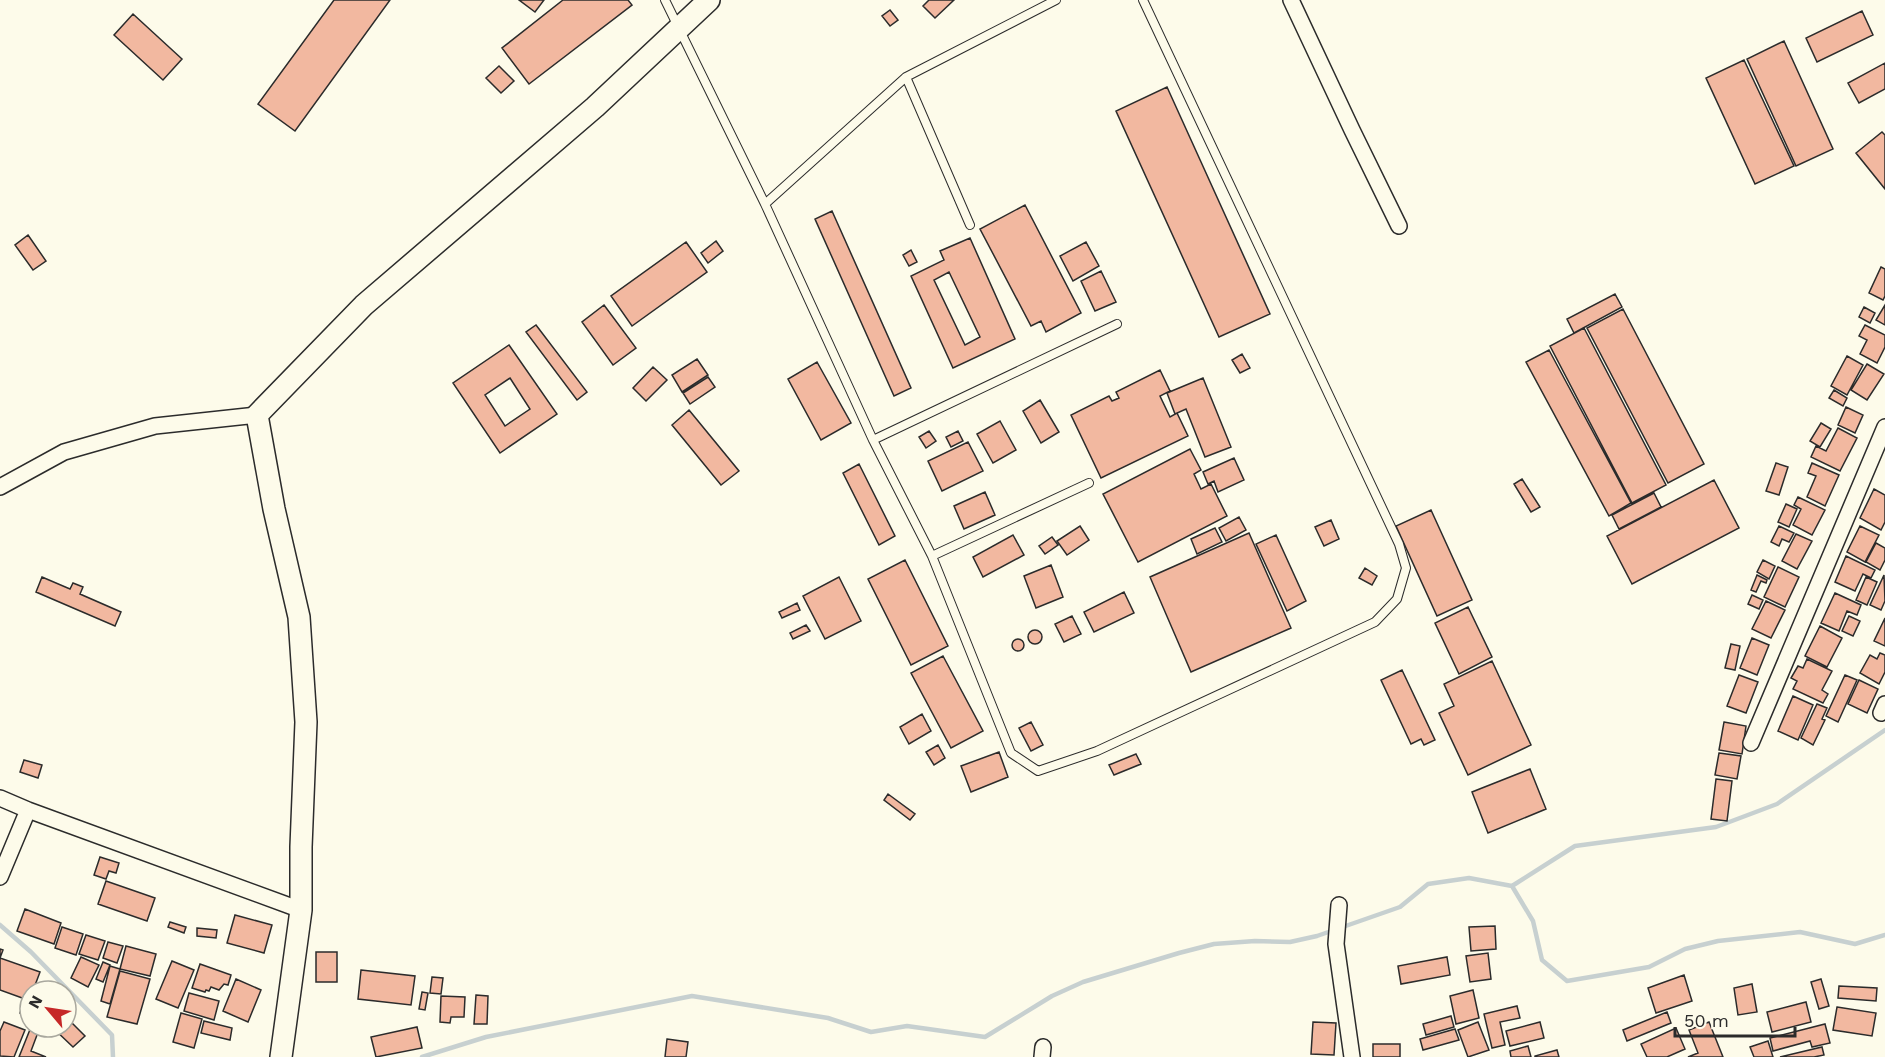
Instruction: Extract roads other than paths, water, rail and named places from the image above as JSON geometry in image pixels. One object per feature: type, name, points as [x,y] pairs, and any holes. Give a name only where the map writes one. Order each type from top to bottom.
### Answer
[{"type":"street","points":[[0,487],[64,452],[155,426],[257,415],[364,305],[595,107],[709,0]]},
{"type":"street","points":[[1291,0],[1399,226]]},
{"type":"street","points":[[257,415],[273,509],[299,617],[306,722],[301,910],[282,1054]]},
{"type":"street","points":[[1751,743],[1885,427]]},
{"type":"street","points":[[0,798],[301,910]]},
{"type":"street","points":[[0,877],[28,810]]},
{"type":"street","points":[[1339,905],[1336,944],[1352,1057]]},
{"type":"lane","points":[[664,0],[765,204],[873,440],[933,556],[1011,753],[1038,771],[1097,751],[1375,622],[1397,599],[1406,568],[1399,544],[1143,0]]},
{"type":"lane","points":[[765,204],[906,77],[1056,0]]},
{"type":"lane","points":[[906,77],[970,225]]},
{"type":"lane","points":[[873,440],[1117,324]]},
{"type":"lane","points":[[933,556],[1089,483]]},
{"type":"waterway","points":[[1512,886],[1575,846],[1716,827],[1777,804],[1885,730]]},
{"type":"waterway","points":[[422,1057],[486,1037],[692,996],[828,1018],[871,1032],[907,1026],[985,1037],[1052,996],[1083,982],[1214,944],[1255,941],[1290,942],[1317,936],[1400,907],[1428,884],[1469,878],[1512,886],[1533,921],[1542,960],[1567,981],[1649,967],[1685,949],[1718,941],[1800,932],[1855,944],[1885,935]]},
{"type":"waterway","points":[[0,925],[31,952],[112,1035],[113,1057]]}]
